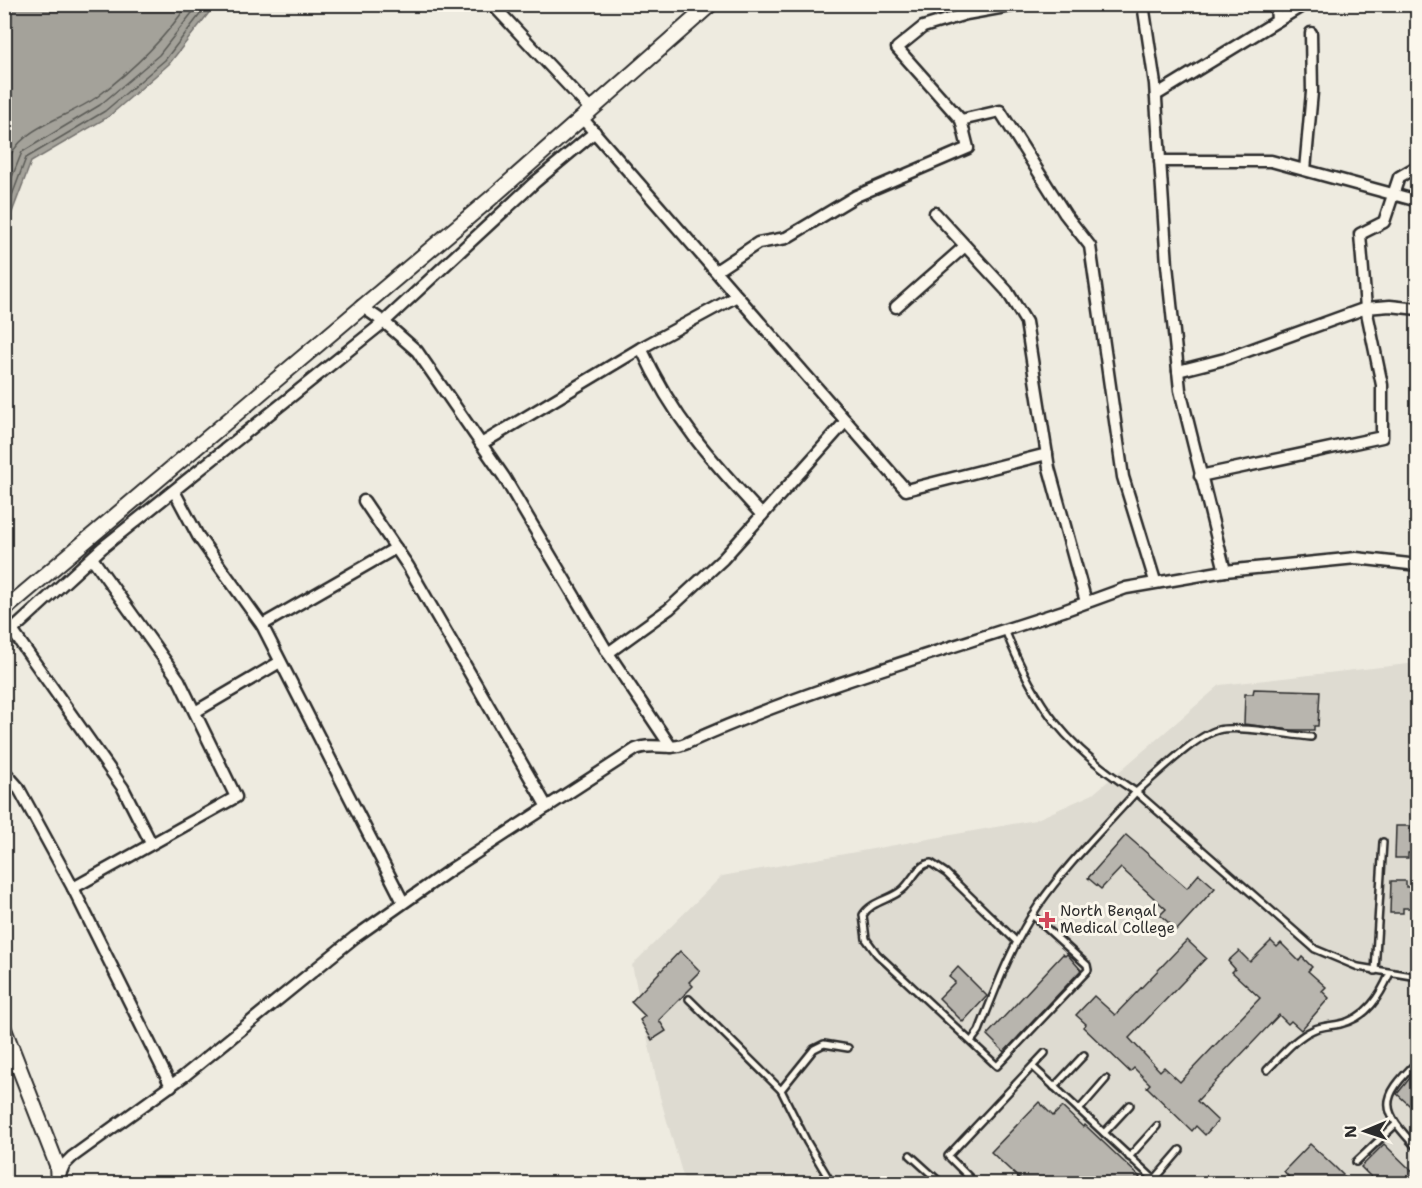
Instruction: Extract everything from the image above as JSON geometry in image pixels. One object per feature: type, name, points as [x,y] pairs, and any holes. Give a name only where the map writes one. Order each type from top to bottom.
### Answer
[{"type":"street","points":[[492,4],[586,114],[595,132],[906,490],[1047,454]]},
{"type":"street","points":[[4,610],[586,114],[711,4]]},
{"type":"street","points":[[716,272],[758,243],[786,238],[856,196],[968,148],[961,120],[897,48],[923,27],[966,14],[1022,4]]},
{"type":"street","points":[[1143,4],[1156,96],[1167,265],[1178,371],[1200,476],[1225,571]]},
{"type":"street","points":[[1276,4],[1277,21]]},
{"type":"street","points":[[1156,96],[1305,4]]},
{"type":"street","points":[[1305,171],[1312,92],[1311,33]]},
{"type":"street","points":[[961,120],[1000,111],[1065,214],[1090,246],[1123,477],[1155,581]]},
{"type":"street","points":[[9,635],[92,558],[384,322],[534,183],[595,132]]},
{"type":"street","points":[[1160,161],[1271,161],[1418,201]]},
{"type":"street","points":[[1200,476],[1382,437],[1382,385],[1366,308],[1360,234],[1384,222],[1399,177],[1418,166]]},
{"type":"street","points":[[935,213],[1007,291],[1026,322],[1047,454],[1086,602]]},
{"type":"street","points":[[896,307],[965,246]]},
{"type":"street","points":[[481,444],[641,348],[737,296]]},
{"type":"street","points":[[362,306],[417,351],[504,477],[608,653],[671,747]]},
{"type":"street","points":[[1178,371],[1226,359],[1366,308],[1390,306],[1418,309]]},
{"type":"street","points":[[641,348],[660,388],[702,450],[762,515]]},
{"type":"street","points":[[608,653],[669,609],[723,559],[846,421]]},
{"type":"street","points":[[174,491],[198,536],[262,625],[403,902]]},
{"type":"street","points":[[364,501],[396,548],[547,807]]},
{"type":"street","points":[[262,625],[396,548]]},
{"type":"street","points":[[73,888],[236,797],[179,680],[92,558]]},
{"type":"street","points":[[58,1183],[64,1165],[72,1158],[171,1086],[292,986],[403,902],[636,749],[647,746],[671,747],[782,704],[1155,581],[1225,571],[1356,558],[1418,565]]},
{"type":"street","points":[[4,619],[9,635],[123,788],[151,843]]},
{"type":"street","points":[[195,712],[280,662]]},
{"type":"street","points":[[4,771],[18,787],[73,888],[171,1086]]},
{"type":"street","points":[[4,1029],[54,1157],[58,1183]]},
{"type":"lane","points":[[1005,630],[1028,685],[1064,735],[1109,774],[1136,792],[1308,944],[1342,962],[1375,971],[1418,977]]},
{"type":"lane","points":[[972,1040],[979,1030],[1017,942],[1032,915],[1058,879],[1136,792],[1201,738],[1217,730],[1232,729],[1311,737]]},
{"type":"lane","points":[[1375,971],[1383,842]]},
{"type":"lane","points":[[1017,942],[946,873],[931,863],[921,866],[901,891],[870,906],[863,915],[866,939],[877,954],[972,1040],[997,1066],[1088,972],[1087,965],[1032,915]]},
{"type":"lane","points":[[1267,1070],[1294,1042],[1313,1029],[1349,1021],[1362,1014],[1377,1000],[1390,973]]},
{"type":"lane","points":[[689,999],[781,1090],[807,1142],[832,1184]]},
{"type":"lane","points":[[781,1090],[814,1049],[830,1044],[848,1048]]},
{"type":"lane","points":[[976,1184],[948,1156],[1045,1053]]},
{"type":"lane","points":[[1054,1087],[1084,1055]]},
{"type":"lane","points":[[1418,1061],[1391,1090],[1389,1109],[1395,1125],[1418,1149]]},
{"type":"lane","points":[[1033,1067],[1157,1181],[1180,1150]]},
{"type":"lane","points":[[1079,1110],[1106,1080]]},
{"type":"lane","points":[[1104,1133],[1130,1105]]},
{"type":"lane","points":[[1356,1162],[1395,1125]]},
{"type":"lane","points":[[1129,1157],[1156,1126]]},
{"type":"lane","points":[[910,1155],[942,1184]]},
{"type":"shaded area","name":"North Bengal Medical College","points":[[1417,663],[1417,1183],[685,1183],[660,1097],[632,965],[722,876],[1035,820],[1093,794],[1220,685]]},
{"type":"water","points":[[5,4],[215,5],[169,64],[108,117],[31,162],[5,231]]},
{"type":"building","points":[[1254,689],[1320,691],[1318,726],[1314,726],[1314,730],[1291,730],[1244,724],[1245,694],[1253,694]]},
{"type":"building","points":[[1396,826],[1411,826],[1411,832],[1418,832],[1418,853],[1408,853],[1408,858],[1395,858]]},
{"type":"building","points":[[1126,835],[1187,888],[1199,874],[1215,888],[1177,930],[1160,915],[1166,909],[1121,868],[1101,889],[1088,878]]},
{"type":"building","points":[[1391,881],[1406,881],[1406,887],[1415,887],[1415,908],[1403,908],[1403,913],[1390,913]]},
{"type":"building","points":[[1187,940],[1206,958],[1129,1038],[1160,1071],[1164,1067],[1180,1082],[1260,998],[1232,972],[1235,969],[1228,961],[1239,951],[1250,962],[1271,941],[1277,947],[1281,943],[1299,961],[1302,957],[1312,967],[1308,971],[1326,987],[1322,991],[1329,998],[1301,1030],[1291,1021],[1288,1024],[1279,1015],[1197,1101],[1218,1121],[1205,1135],[1196,1126],[1192,1131],[1147,1087],[1150,1084],[1134,1068],[1130,1072],[1083,1027],[1086,1024],[1076,1015],[1094,996],[1115,1015]]},
{"type":"building","points":[[680,951],[700,971],[689,982],[693,986],[659,1020],[666,1031],[652,1040],[640,1020],[645,1016],[631,1002]]},
{"type":"building","points":[[1063,954],[1065,956],[1067,954],[1081,970],[1004,1052],[987,1035]]},
{"type":"building","points":[[958,967],[987,996],[963,1022],[939,998],[955,982],[949,977]]},
{"type":"building","points":[[1418,1068],[1418,1113],[1397,1094]]},
{"type":"building","points":[[1039,1102],[1053,1116],[1062,1107],[1083,1127],[1085,1125],[1140,1177],[1134,1184],[1025,1184],[991,1152]]},
{"type":"building","points":[[1310,1144],[1352,1184],[1296,1184],[1290,1179],[1284,1171]]},
{"type":"building","points":[[1384,1144],[1418,1177],[1418,1184],[1378,1184],[1361,1167]]},
{"type":"place","name":"North Bengal Medical College","points":[[1047,920]]}]
